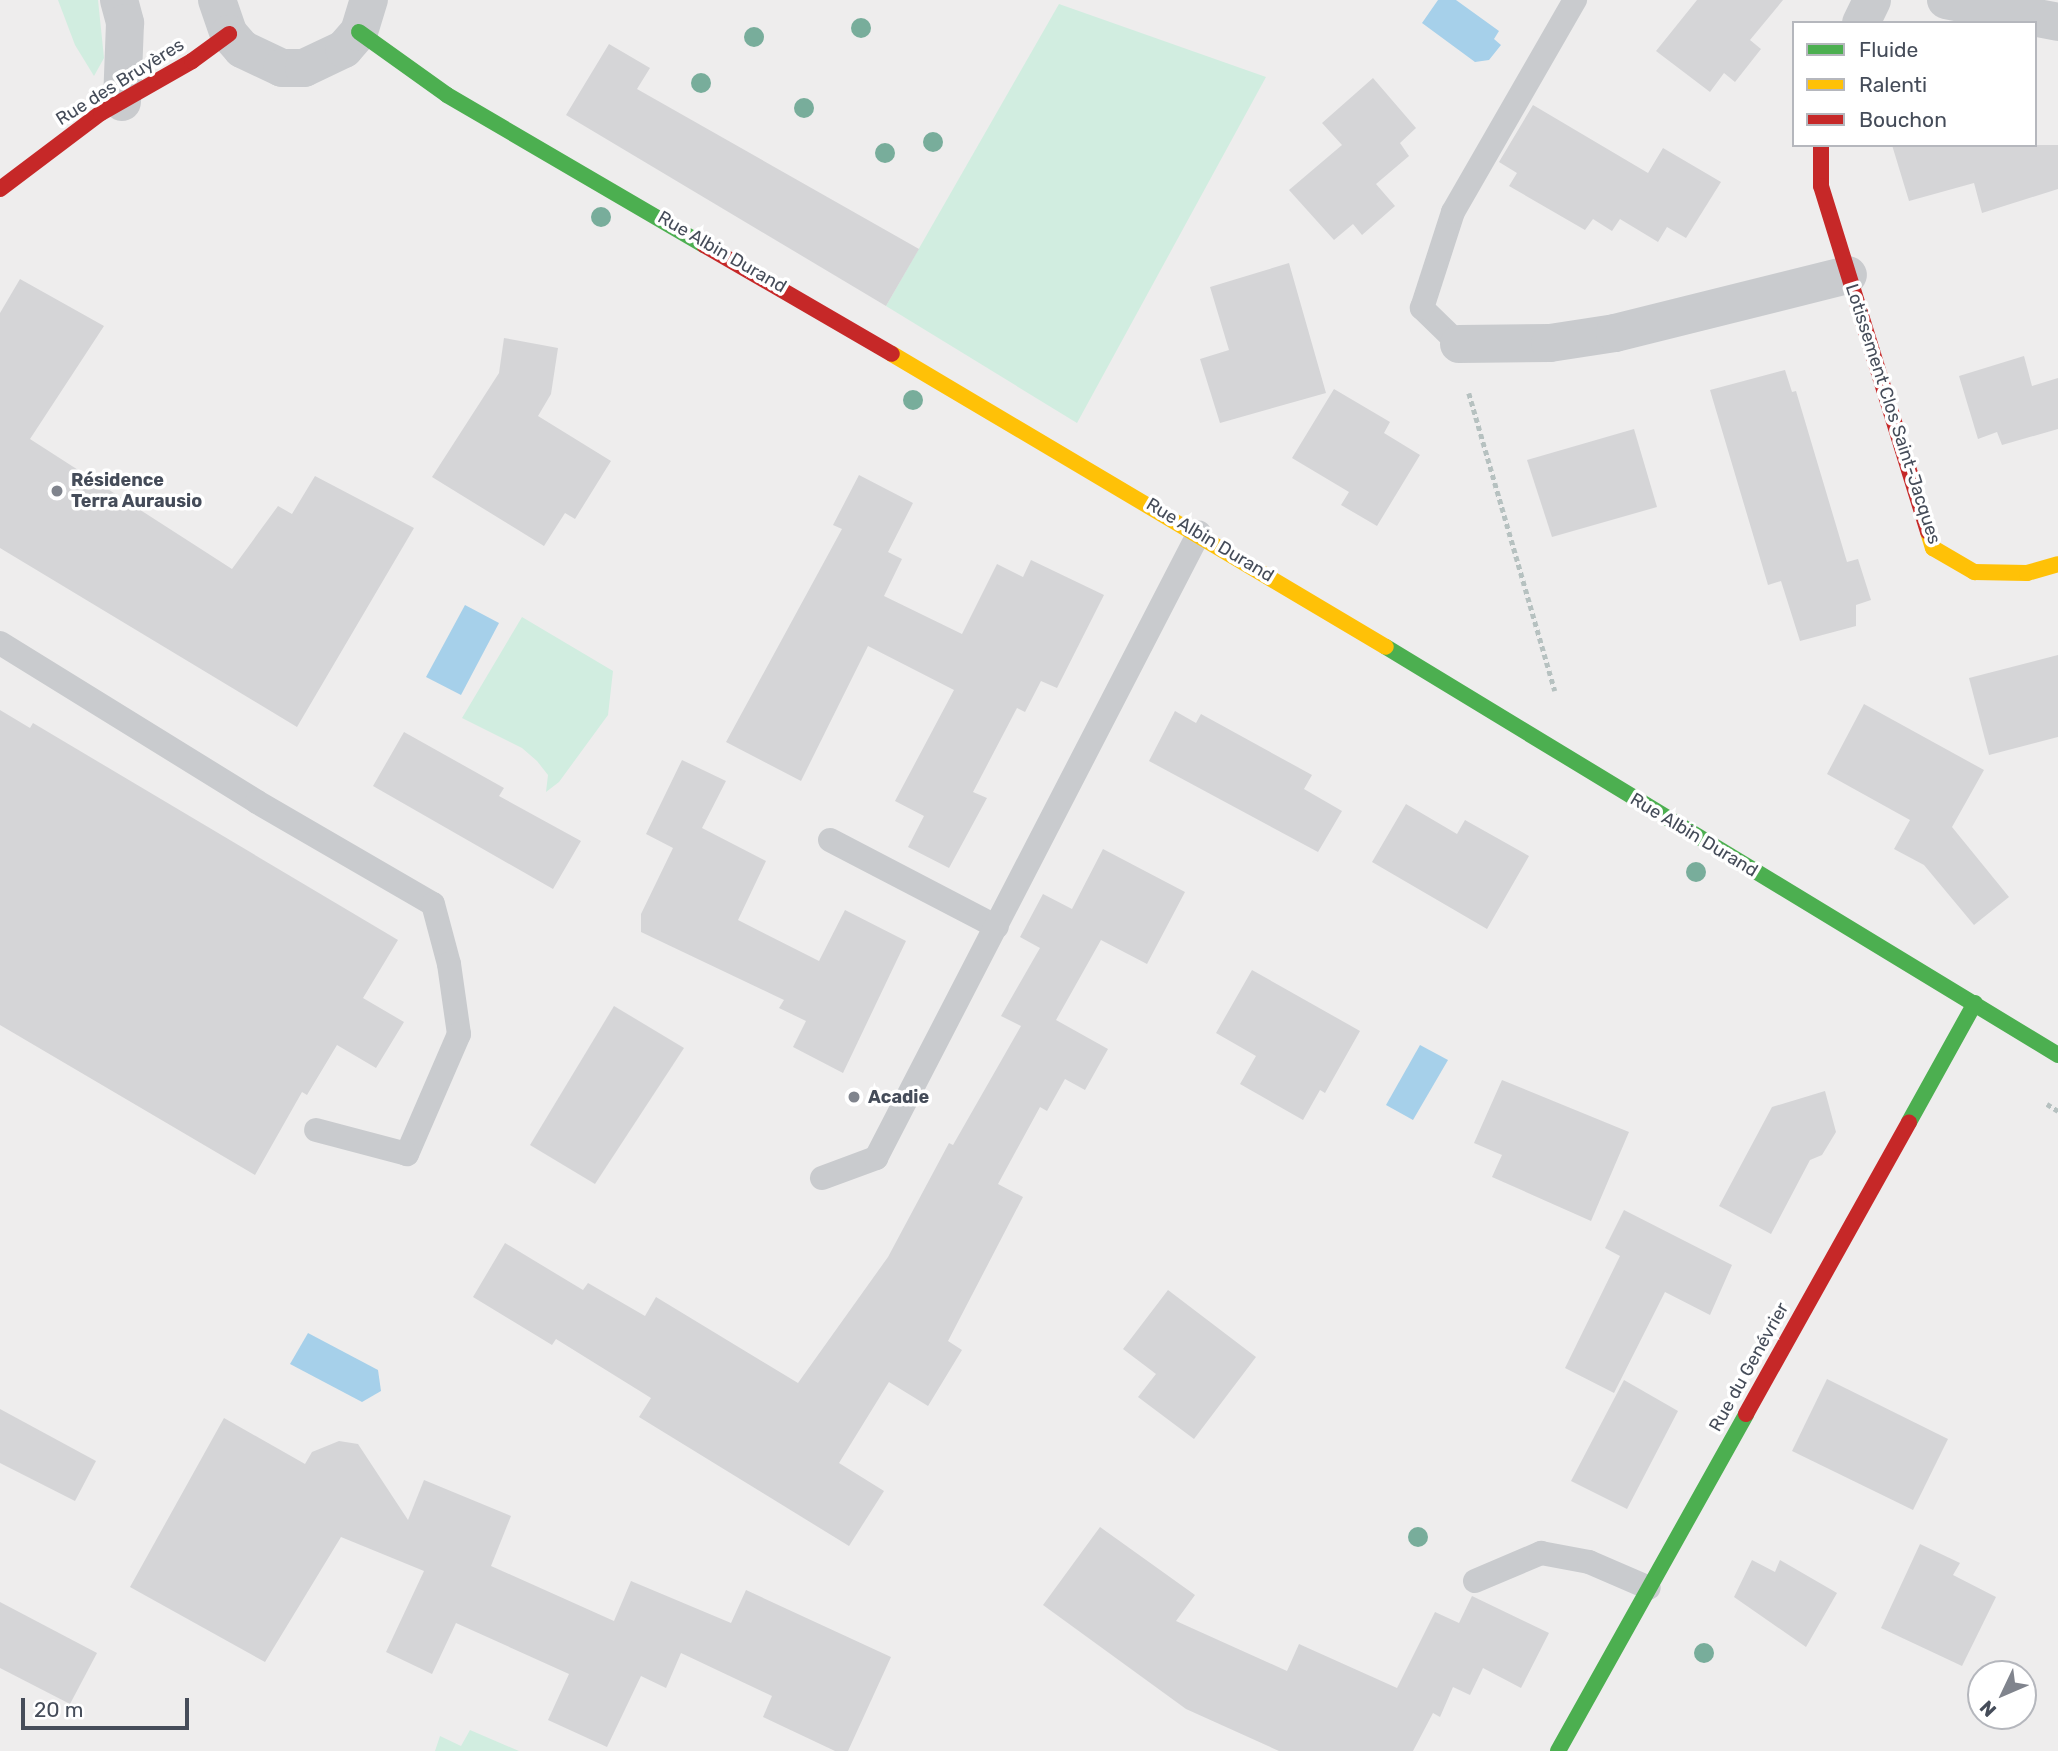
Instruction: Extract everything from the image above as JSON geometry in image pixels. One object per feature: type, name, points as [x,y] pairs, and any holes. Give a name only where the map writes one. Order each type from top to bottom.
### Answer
[{"type":"street","points":[[111,107],[125,23],[119,0]]},
{"type":"street","points":[[1862,21],[1872,0]]},
{"type":"street","points":[[1946,0],[2058,22]]},
{"type":"street","name":"Rue Albin Durand","points":[[223,17],[260,62],[304,68],[325,62],[364,16],[447,95],[862,332],[1199,533],[2058,1055]]},
{"type":"street","name":"Rue des Bruyères","points":[[0,189],[111,107],[192,61],[223,17]]},
{"type":"street","name":"Lotissement Clos Saint-Jacques","points":[[1821,147],[1821,186],[1933,548],[1974,572],[2027,573],[2058,564]]},
{"type":"street","name":"Lotissement Clos Saint-Jacques","points":[[1459,344],[1550,343],[1615,333],[1848,275]]},
{"type":"street","name":"Rue du Genévrier","points":[[1558,1751],[1975,1003]]},
{"type":"lane","points":[[1459,344],[1422,308],[1453,212],[1575,0]]},
{"type":"lane","points":[[822,1178],[876,1157],[1199,533]]},
{"type":"lane","points":[[0,643],[257,802],[433,904],[449,964],[459,1034],[407,1154],[316,1130]]},
{"type":"lane","points":[[830,840],[997,927]]},
{"type":"lane","points":[[1475,1581],[1541,1553],[1589,1562],[1649,1588]]},
{"type":"path","points":[[1459,344],[1559,705]]},
{"type":"green space","points":[[58,0],[98,0],[104,58],[94,76],[75,45]]},
{"type":"green space","points":[[1059,4],[1266,77],[1077,423],[886,306]]},
{"type":"green space","points":[[522,617],[613,671],[608,715],[559,782],[546,792],[548,775],[537,761],[522,748],[462,718]]},
{"type":"green space","points":[[470,1730],[519,1751],[435,1751],[440,1736],[461,1746]]},
{"type":"water","points":[[1438,0],[1456,0],[1499,31],[1494,39],[1501,45],[1489,60],[1475,62],[1422,23]]},
{"type":"water","points":[[465,605],[499,623],[461,695],[426,677]]},
{"type":"water","points":[[1420,1045],[1448,1060],[1413,1120],[1386,1105]]},
{"type":"water","points":[[308,1333],[378,1370],[381,1391],[362,1402],[290,1364]]},
{"type":"building","points":[[1697,0],[1783,0],[1750,40],[1761,49],[1735,82],[1724,73],[1710,92],[1656,51]]},
{"type":"building","points":[[609,44],[650,68],[637,89],[919,249],[886,306],[566,115]]},
{"type":"building","points":[[1373,78],[1416,128],[1400,143],[1409,156],[1376,184],[1395,206],[1362,235],[1353,224],[1334,240],[1289,190],[1342,145],[1322,123]]},
{"type":"building","points":[[1533,105],[1648,173],[1663,148],[1721,182],[1686,238],[1667,227],[1658,242],[1620,219],[1612,231],[1593,219],[1585,230],[1509,186],[1517,173],[1499,162]]},
{"type":"building","points":[[2058,145],[2058,189],[1982,213],[1974,183],[1909,201],[1893,147]]},
{"type":"building","points":[[1289,263],[1326,393],[1220,423],[1200,359],[1229,350],[1210,287]]},
{"type":"building","name":"Résidence Terra Aurausio","points":[[20,279],[104,326],[30,439],[232,569],[278,506],[292,514],[315,476],[414,528],[297,727],[0,548],[0,313]]},
{"type":"building","points":[[504,338],[558,348],[551,394],[538,416],[611,461],[575,519],[565,513],[544,546],[432,477],[499,373]]},
{"type":"building","points":[[2024,356],[2032,386],[2058,378],[2058,429],[2002,445],[1997,432],[1978,439],[1959,376]]},
{"type":"building","points":[[1785,370],[1792,392],[1796,391],[1847,562],[1858,559],[1871,600],[1856,605],[1856,626],[1800,641],[1781,581],[1768,585],[1710,390]]},
{"type":"building","points":[[1334,389],[1390,422],[1384,433],[1420,455],[1377,526],[1341,505],[1349,492],[1292,458]]},
{"type":"building","points":[[1634,429],[1657,507],[1552,537],[1527,460]]},
{"type":"building","points":[[859,475],[913,503],[888,552],[902,559],[884,596],[962,634],[997,564],[1023,577],[1031,560],[1104,595],[1057,688],[1041,681],[1025,712],[1017,708],[973,792],[987,798],[949,868],[908,847],[924,816],[895,801],[954,690],[868,646],[801,781],[726,742],[842,529],[833,525]]},
{"type":"building","points":[[2058,655],[2058,737],[1989,755],[1969,678]]},
{"type":"building","points":[[1864,704],[1984,770],[1952,827],[2009,897],[1974,925],[1924,865],[1894,849],[1910,820],[1827,774]]},
{"type":"building","points":[[0,710],[30,728],[33,723],[398,940],[363,998],[404,1022],[376,1068],[337,1045],[307,1095],[302,1092],[255,1175],[0,1025]]},
{"type":"building","points":[[1175,711],[1196,723],[1201,714],[1312,775],[1304,789],[1342,811],[1318,852],[1149,761]]},
{"type":"building","points":[[404,732],[504,788],[499,796],[581,841],[553,889],[373,786]]},
{"type":"building","points":[[682,760],[726,781],[702,828],[766,861],[738,920],[819,961],[845,910],[906,941],[843,1073],[793,1047],[806,1021],[779,1008],[784,1000],[641,932],[641,914],[673,848],[646,834]]},
{"type":"building","points":[[1406,804],[1457,834],[1465,820],[1529,856],[1487,929],[1372,862]]},
{"type":"building","points":[[1103,849],[1185,892],[1147,964],[1101,940],[1056,1020],[1108,1049],[1085,1090],[1065,1079],[1047,1111],[1040,1107],[998,1184],[1023,1197],[948,1341],[962,1350],[928,1406],[889,1382],[839,1463],[884,1491],[849,1546],[639,1417],[651,1398],[556,1339],[552,1345],[473,1297],[505,1243],[583,1290],[588,1283],[645,1316],[656,1297],[798,1383],[888,1257],[949,1143],[953,1145],[1021,1026],[1001,1016],[1040,948],[1020,937],[1043,894],[1072,909]]},
{"type":"building","points":[[1252,970],[1360,1031],[1325,1093],[1320,1090],[1303,1120],[1240,1084],[1256,1056],[1216,1033]]},
{"type":"building","points":[[614,1006],[684,1048],[595,1184],[530,1145]]},
{"type":"building","points":[[1502,1080],[1629,1132],[1591,1221],[1492,1177],[1502,1155],[1474,1143]]},
{"type":"building","points":[[1825,1091],[1836,1132],[1822,1155],[1810,1160],[1771,1234],[1719,1206],[1772,1107]]},
{"type":"building","points":[[1624,1210],[1732,1265],[1710,1315],[1665,1292],[1614,1393],[1565,1368],[1620,1256],[1605,1248]]},
{"type":"building","points":[[1168,1290],[1256,1357],[1194,1439],[1138,1397],[1156,1374],[1123,1349]]},
{"type":"building","points":[[1827,1379],[1948,1439],[1913,1510],[1792,1451]]},
{"type":"building","points":[[1624,1380],[1678,1411],[1627,1509],[1571,1481]]},
{"type":"building","points":[[0,1409],[96,1461],[75,1501],[0,1463]]},
{"type":"building","points":[[224,1418],[305,1464],[312,1452],[339,1441],[358,1444],[408,1520],[424,1480],[511,1516],[491,1566],[614,1621],[631,1581],[731,1623],[746,1590],[891,1657],[848,1751],[835,1751],[763,1717],[772,1696],[681,1653],[666,1688],[641,1676],[607,1747],[548,1720],[569,1674],[456,1623],[432,1674],[386,1652],[424,1571],[341,1537],[265,1662],[130,1587]]},
{"type":"building","points":[[1100,1527],[1195,1595],[1176,1621],[1287,1671],[1299,1644],[1397,1688],[1435,1612],[1459,1623],[1472,1596],[1549,1633],[1521,1688],[1483,1668],[1470,1695],[1453,1687],[1440,1717],[1433,1713],[1413,1751],[1279,1751],[1186,1709],[1043,1605]]},
{"type":"building","points":[[1920,1544],[1960,1563],[1953,1575],[1996,1597],[1962,1666],[1881,1628]]},
{"type":"building","points":[[1752,1560],[1775,1572],[1780,1560],[1837,1593],[1806,1647],[1734,1597]]},
{"type":"building","points":[[0,1602],[97,1653],[70,1704],[0,1668]]},
{"type":"traffic: fast","points":[[359,32],[447,95],[704,245]]},
{"type":"traffic: fast","points":[[1386,647],[2058,1055]]},
{"type":"traffic: fast","points":[[1909,1122],[1975,1003]]},
{"type":"traffic: fast","points":[[1558,1751],[1746,1414]]},
{"type":"traffic: slow","points":[[892,354],[1386,647]]},
{"type":"traffic: slow","points":[[1928,532],[1933,548],[1974,572],[2027,573],[2058,564]]},
{"type":"traffic: jam","points":[[0,189],[101,113],[192,61],[229,34]]},
{"type":"traffic: jam","points":[[1821,147],[1821,186],[1928,532]]},
{"type":"traffic: jam","points":[[704,245],[892,354]]},
{"type":"traffic: jam","points":[[1746,1414],[1909,1122]]},
{"type":"place","name":"Résidence Terra Aurausio","points":[[57,491]]},
{"type":"place","name":"Acadie","points":[[854,1097]]}]
